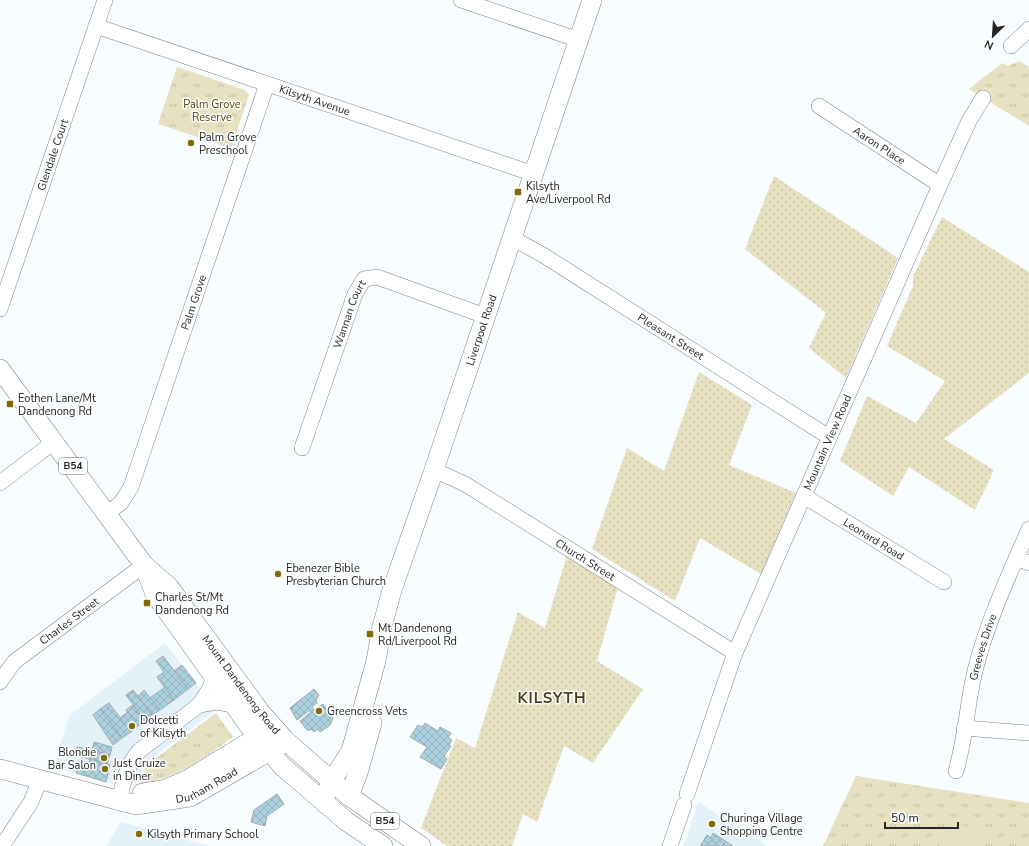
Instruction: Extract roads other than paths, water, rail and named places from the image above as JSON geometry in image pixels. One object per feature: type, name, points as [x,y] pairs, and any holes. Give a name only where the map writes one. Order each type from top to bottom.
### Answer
[{"type":"main road","name":"Liverpool Road","points":[[325,804],[326,794],[331,782],[351,751],[376,661],[382,627],[392,590],[434,470],[592,0]]},
{"type":"main road","name":"Mount Dandenong Road","points":[[0,369],[144,565],[169,588],[261,713],[277,740],[282,766],[346,822],[383,846]]},
{"type":"main road","name":"Mount Dandenong Road","points":[[144,565],[155,594],[234,705],[258,736]]},
{"type":"main road","name":"Liverpool Road","points":[[348,796],[365,752],[376,705],[376,661]]},
{"type":"main road","name":"Durham Road","points":[[120,800],[136,794],[166,789],[187,780],[241,748],[258,736],[277,740]]},
{"type":"main road","name":"Mount Dandenong Road","points":[[277,740],[348,796],[421,846]]},
{"type":"main road","name":"Durham Road","points":[[0,769],[136,805],[190,797],[277,740]]},
{"type":"main road","points":[[325,804],[337,803],[348,796]]},
{"type":"street","name":"Glendale Court","points":[[0,309],[105,0]]},
{"type":"street","points":[[462,0],[579,40]]},
{"type":"street","name":"Kilsyth Avenue","points":[[96,26],[534,174]]},
{"type":"street","points":[[1011,46],[1029,29]]},
{"type":"street","name":"Palm Grove","points":[[107,514],[121,503],[131,487],[267,84]]},
{"type":"street","name":"Mountain View Road","points":[[670,846],[735,653],[940,185],[969,121],[983,98]]},
{"type":"street","name":"Aaron Place","points":[[819,106],[940,185]]},
{"type":"street","name":"Pleasant Street","points":[[512,238],[543,255],[829,437]]},
{"type":"street","name":"Wannan Court","points":[[302,448],[355,294],[364,279],[377,278],[485,316]]},
{"type":"street","points":[[0,483],[54,441]]},
{"type":"street","name":"Church Street","points":[[434,470],[465,484],[735,653]]},
{"type":"street","name":"Leonard Road","points":[[804,496],[944,582]]},
{"type":"street","name":"Greeves Drive","points":[[956,771],[974,674],[992,613],[1022,561],[1029,529]]},
{"type":"street","name":"Charles Street","points":[[0,682],[14,662],[144,565]]},
{"type":"street","points":[[120,800],[121,788],[138,751],[199,705],[210,688],[214,675]]},
{"type":"street","points":[[199,705],[216,702],[234,705]]},
{"type":"street","points":[[964,728],[1029,733]]},
{"type":"street","points":[[2,846],[31,802],[40,779]]},
{"type":"place","name":"Palm Grove Preschool","points":[[191,143]]},
{"type":"place","name":"Kilsyth Ave/Liverpool Rd","points":[[518,192]]},
{"type":"place","name":"Eothen Lane/Mt Dandenong Rd","points":[[10,404]]},
{"type":"place","name":"Ebenezer Bible Presbyterian Church","points":[[278,574]]},
{"type":"place","name":"Charles St/Mt Dandenong Rd","points":[[147,603]]},
{"type":"place","name":"Mt Dandenong Rd/Liverpool Rd","points":[[370,634]]},
{"type":"place","name":"Greencross Vets","points":[[319,711]]},
{"type":"place","name":"Dolcetti of Kilsyth","points":[[132,726]]},
{"type":"place","name":"Blondie Bar Salon","points":[[104,758]]},
{"type":"place","name":"Just Cruize in Diner","points":[[105,769]]},
{"type":"place","name":"Churinga Village Shopping Centre","points":[[712,824]]},
{"type":"place","name":"Kilsyth Primary School","points":[[139,834]]},
{"type":"district","name":"KILSYTH","points":[[552,698]]},
{"type":"park label","name":"Palm Grove Reserve","points":[[212,110]]}]
